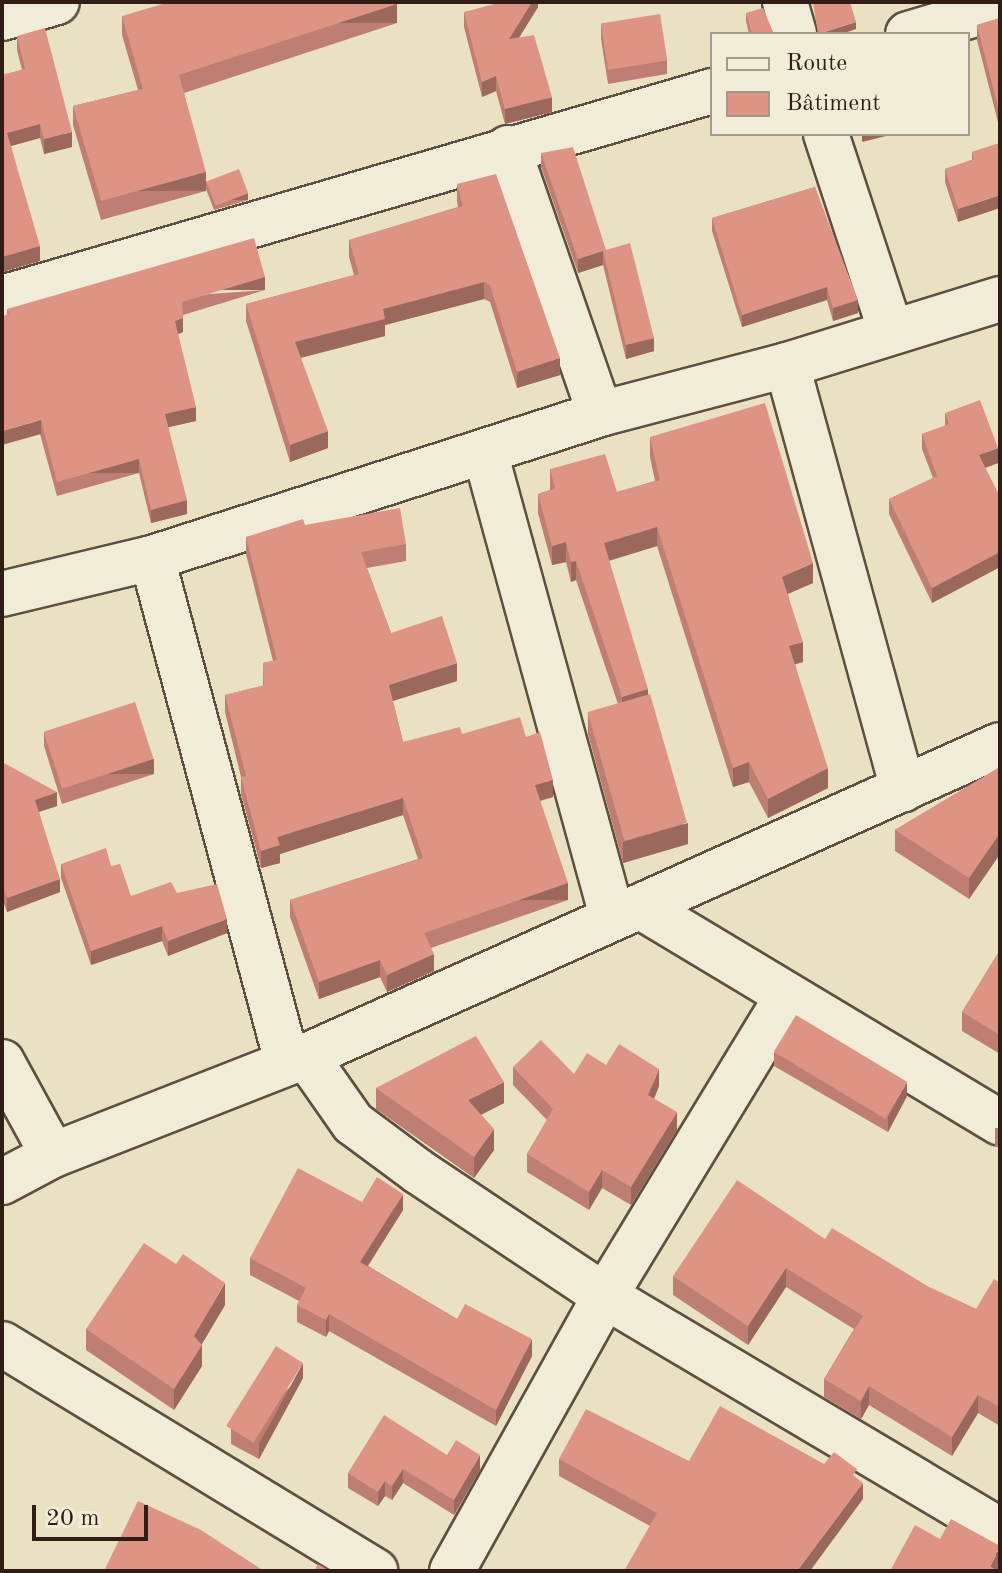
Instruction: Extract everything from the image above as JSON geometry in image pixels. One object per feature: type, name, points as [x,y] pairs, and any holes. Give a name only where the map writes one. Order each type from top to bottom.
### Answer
[{"type":"street","points":[[2,18],[57,2]]},
{"type":"street","points":[[785,2],[793,32]]},
{"type":"street","points":[[915,32],[1000,7]]},
{"type":"street","points":[[2,298],[710,92]]},
{"type":"street","points":[[827,136],[891,332]]},
{"type":"street","points":[[508,148],[600,414]]},
{"type":"street","points":[[2,594],[152,558],[600,414],[787,365],[1000,299]]},
{"type":"street","points":[[787,365],[903,789]]},
{"type":"street","points":[[485,452],[627,912],[787,997],[1000,1123]]},
{"type":"street","points":[[152,558],[297,1059],[353,1123],[605,1296],[1000,1531]]},
{"type":"street","points":[[2,1182],[53,1155],[297,1059],[1000,745]]},
{"type":"street","points":[[452,1571],[605,1296],[787,997]]},
{"type":"street","points":[[2,1062],[53,1155]]},
{"type":"street","points":[[2,1344],[375,1571]]},
{"type":"building","points":[[169,2],[397,4],[179,75],[206,172],[101,201],[73,106],[143,89],[122,16]]},
{"type":"building","points":[[502,2],[532,2],[509,39],[534,35],[552,97],[505,109],[496,76],[482,82],[464,12]]},
{"type":"building","points":[[813,2],[850,2],[856,22],[818,32]]},
{"type":"building","points":[[763,8],[773,32],[751,32],[746,13]]},
{"type":"building","points":[[660,14],[667,60],[608,70],[601,23]]},
{"type":"building","points":[[1000,18],[1000,115],[977,25]]},
{"type":"building","points":[[45,28],[72,132],[44,139],[40,124],[7,133],[40,246],[2,257],[2,75],[25,69],[17,36]]},
{"type":"building","points":[[1000,143],[1000,195],[958,209],[945,169],[974,159],[972,152]]},
{"type":"building","points":[[573,147],[606,250],[630,243],[654,338],[626,345],[603,251],[578,259],[541,153]]},
{"type":"building","points":[[239,169],[248,193],[216,206],[206,182]]},
{"type":"building","points":[[496,174],[560,358],[517,372],[490,285],[484,282],[383,309],[385,319],[295,342],[328,431],[290,445],[246,304],[359,274],[349,240],[463,206],[457,184]]},
{"type":"building","points":[[815,187],[858,300],[833,308],[827,287],[742,315],[712,218]]},
{"type":"building","points":[[254,238],[265,277],[182,302],[183,318],[175,321],[196,407],[165,414],[187,500],[151,510],[139,459],[57,482],[41,420],[2,431],[2,316],[9,314],[7,309]]},
{"type":"building","points":[[980,400],[998,448],[979,455],[1000,497],[1000,552],[932,588],[889,499],[937,476],[922,434],[949,424],[945,413]]},
{"type":"building","points":[[765,403],[813,563],[782,577],[803,642],[789,646],[828,768],[768,799],[749,762],[733,768],[657,527],[604,543],[648,689],[622,697],[576,561],[571,562],[566,542],[552,546],[538,494],[555,489],[550,469],[605,454],[617,492],[660,480],[650,437]]},
{"type":"building","points":[[400,508],[406,544],[361,552],[391,633],[442,616],[457,663],[389,685],[403,742],[460,727],[462,734],[520,717],[526,737],[540,732],[553,780],[535,785],[568,883],[424,933],[434,954],[387,975],[380,960],[319,982],[290,900],[423,858],[403,798],[277,837],[280,845],[261,851],[241,777],[246,776],[225,695],[264,685],[263,663],[277,660],[246,537],[303,519],[305,525]]},
{"type":"building","points":[[650,694],[687,823],[624,841],[588,712]]},
{"type":"building","points":[[135,702],[154,759],[62,789],[44,732]]},
{"type":"building","points":[[2,762],[57,792],[35,800],[60,879],[7,898],[2,885]]},
{"type":"building","points":[[1000,767],[1000,833],[969,878],[895,830]]},
{"type":"building","points":[[106,848],[111,866],[120,864],[131,896],[171,882],[177,893],[217,884],[227,919],[168,941],[162,926],[91,951],[61,864]]},
{"type":"building","points":[[1000,950],[1000,1035],[962,1012]]},
{"type":"building","points":[[796,1015],[907,1082],[885,1119],[774,1052]]},
{"type":"building","points":[[476,1036],[504,1082],[468,1100],[494,1129],[474,1157],[376,1088]]},
{"type":"building","points":[[541,1040],[574,1074],[587,1053],[606,1065],[619,1044],[659,1069],[648,1095],[677,1112],[631,1187],[602,1170],[589,1192],[527,1154],[553,1109],[513,1067]]},
{"type":"building","points":[[298,1168],[362,1202],[377,1177],[403,1194],[360,1262],[457,1319],[465,1304],[532,1339],[496,1410],[329,1314],[326,1320],[297,1305],[306,1288],[250,1258]]},
{"type":"building","points":[[737,1180],[825,1239],[832,1228],[929,1287],[976,1309],[994,1279],[1000,1283],[1000,1407],[978,1395],[952,1437],[869,1386],[861,1401],[824,1379],[863,1316],[786,1268],[748,1326],[673,1276]]},
{"type":"building","points":[[144,1243],[176,1264],[183,1254],[225,1283],[194,1336],[202,1345],[174,1389],[86,1329]]},
{"type":"building","points":[[276,1346],[303,1363],[253,1443],[226,1426]]},
{"type":"building","points":[[720,1406],[824,1464],[834,1452],[857,1469],[853,1475],[863,1483],[797,1571],[624,1571],[657,1513],[559,1459],[586,1409],[689,1461]]},
{"type":"building","points":[[384,1415],[447,1455],[456,1440],[480,1455],[454,1500],[403,1469],[392,1486],[385,1481],[378,1492],[348,1473]]},
{"type":"building","points":[[138,1501],[201,1530],[264,1571],[104,1571]]},
{"type":"building","points":[[951,1519],[1000,1546],[990,1567],[998,1571],[890,1571],[915,1525],[940,1539]]},
{"type":"building","points":[[318,1564],[330,1571],[314,1571]]}]
